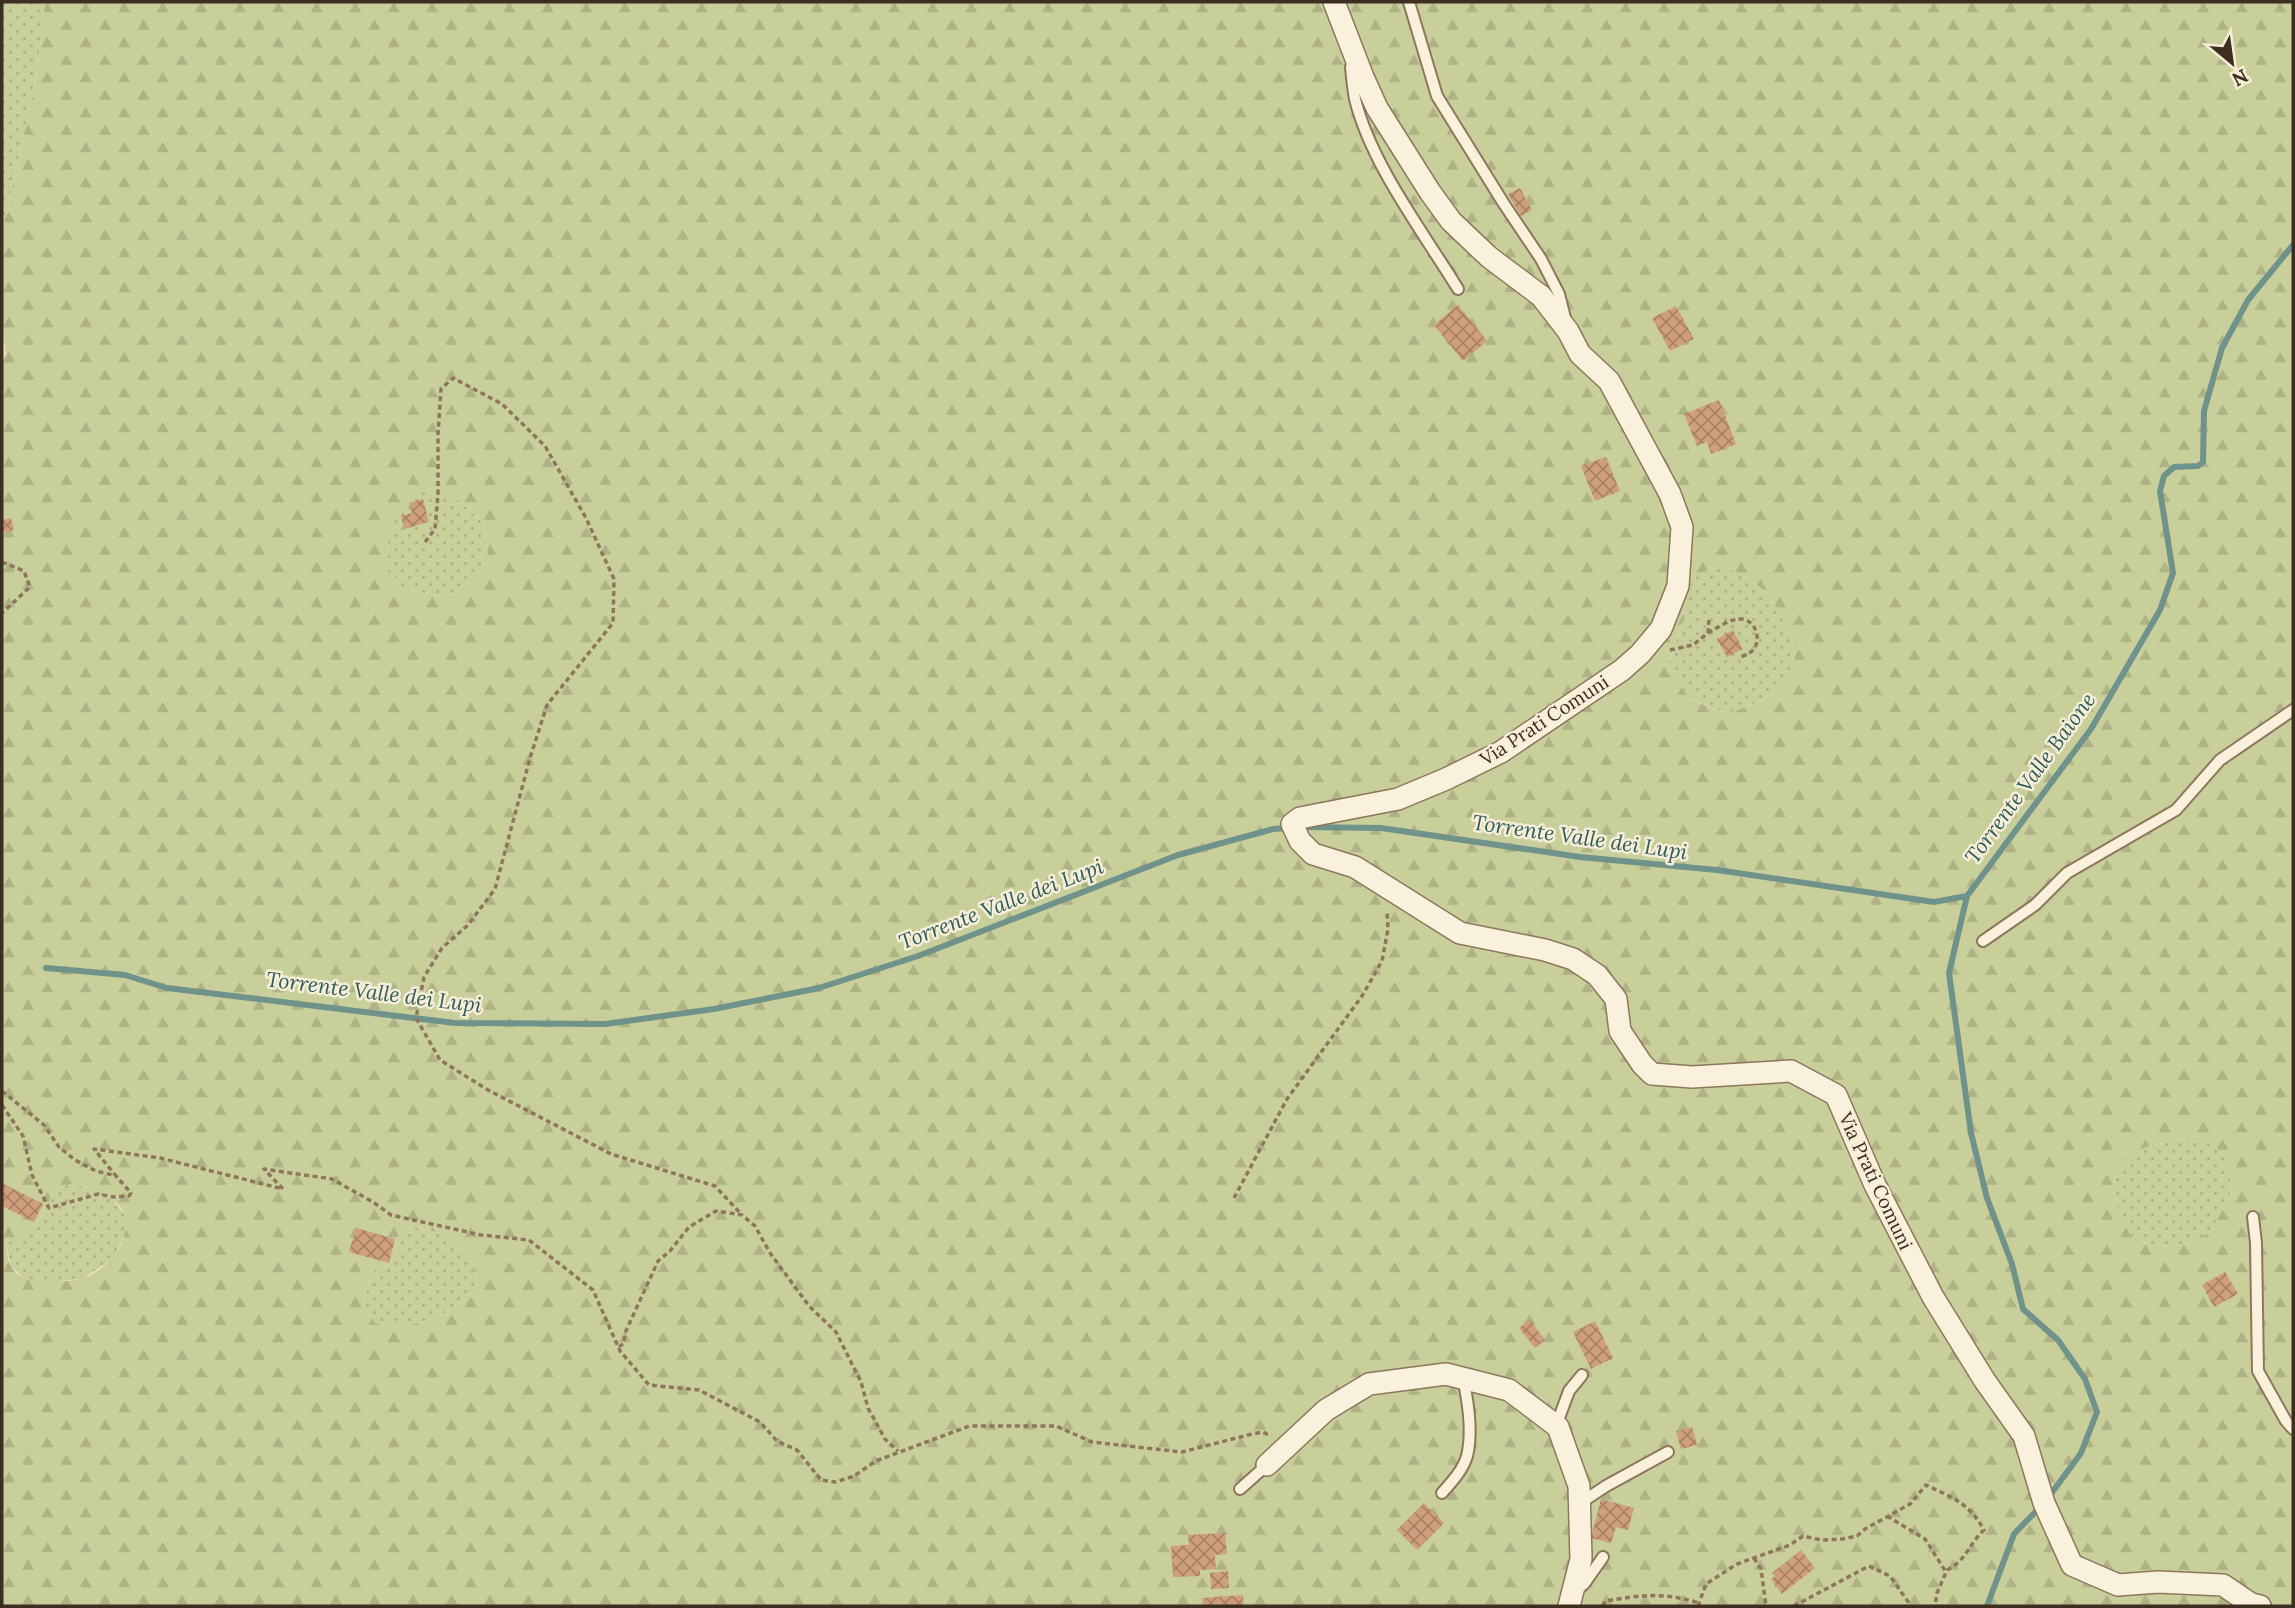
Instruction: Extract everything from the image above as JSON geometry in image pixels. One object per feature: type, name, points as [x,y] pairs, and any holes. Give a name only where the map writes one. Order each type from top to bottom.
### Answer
[{"type":"street","name":"Via Prati Comuni","points":[[1335,2],[1377,108],[1451,221],[1489,257],[1541,296],[1568,331],[1580,354],[1609,381],[1670,494],[1682,527],[1678,586],[1661,629],[1622,670],[1501,752],[1398,799],[1294,821],[1292,824],[1295,833],[1313,854],[1355,867],[1460,933],[1545,950],[1573,959],[1597,975],[1616,999],[1620,1031],[1652,1074],[1692,1077],[1790,1071],[1836,1095],[1875,1185],[1933,1297],[1985,1381],[2024,1436],[2043,1503],[2072,1565],[2119,1586],[2158,1582],[2223,1585],[2252,1606]]},
{"type":"street","points":[[1267,1465],[1326,1410],[1369,1384],[1446,1374],[1509,1390],[1556,1426],[1579,1486],[1581,1559],[1571,1600]]},
{"type":"lane","points":[[1409,2],[1437,96],[1541,259],[1559,294],[1568,331]]},
{"type":"lane","points":[[1349,42],[1354,97],[1362,122],[1390,180],[1458,289]]},
{"type":"lane","points":[[1983,941],[2035,905],[2067,873],[2176,810],[2220,760],[2293,710]]},
{"type":"lane","points":[[2253,1217],[2256,1244],[2258,1371],[2293,1429]]},
{"type":"lane","points":[[1556,1426],[1569,1391],[1582,1376]]},
{"type":"lane","points":[[1442,1493],[1454,1480],[1467,1457],[1468,1398],[1463,1378]]},
{"type":"lane","points":[[1579,1504],[1617,1479],[1668,1452]]},
{"type":"lane","points":[[1240,1489],[1267,1465]]},
{"type":"lane","points":[[1571,1600],[1603,1557]]},
{"type":"path","points":[[425,542],[435,528],[441,389],[453,378],[502,404],[545,446],[586,518],[614,579],[612,623],[547,705],[526,770],[495,889],[468,926],[443,948],[424,977],[416,1018],[440,1060],[459,1072],[611,1154],[715,1186],[755,1226],[770,1253],[809,1306],[836,1332],[861,1382],[868,1408],[885,1438],[898,1451]]},
{"type":"path","points":[[2,562],[24,571],[30,587],[2,613]]},
{"type":"path","points":[[1708,633],[1709,618]]},
{"type":"path","points":[[1640,654],[1693,645],[1708,633],[1735,619],[1746,619],[1754,626],[1756,646],[1751,652],[1738,658]]},
{"type":"path","points":[[1234,1198],[1287,1099],[1362,996],[1382,961],[1388,929],[1389,899],[1393,889]]},
{"type":"path","points":[[2,1091],[44,1125],[59,1147],[75,1160],[96,1171],[116,1176]]},
{"type":"path","points":[[2,1105],[23,1136],[32,1175],[49,1208],[98,1195],[123,1198],[129,1196],[131,1193],[127,1186],[94,1149],[160,1158],[282,1189],[264,1168],[332,1179],[391,1215],[481,1235],[529,1240],[593,1290],[619,1347],[631,1366],[649,1385],[699,1390],[760,1422],[777,1441],[797,1450],[821,1480],[836,1482],[854,1476],[876,1461],[898,1451],[970,1426],[1056,1426],[1093,1442],[1182,1452],[1252,1434],[1264,1432],[1270,1436]]},
{"type":"path","points":[[619,1347],[624,1343],[625,1333],[658,1261],[670,1251],[689,1227],[716,1211],[742,1214]]},
{"type":"path","points":[[1603,1606],[1605,1601],[1638,1596],[1674,1595],[1699,1605],[1706,1584],[1737,1563],[1790,1545],[1803,1536],[1821,1540],[1857,1536],[1910,1504],[1926,1485],[1964,1503],[1984,1530],[1973,1540],[1959,1564],[1947,1570],[1937,1593],[1935,1606]]},
{"type":"path","points":[[1887,1516],[1926,1539],[1946,1573]]},
{"type":"path","points":[[1754,1558],[1761,1569],[1766,1606]]},
{"type":"path","points":[[1794,1606],[1869,1566],[1890,1576],[1911,1606]]},
{"type":"green space","points":[[2,2],[45,2],[36,80],[2,232]]},
{"type":"green space","points":[[45,2],[2293,2],[2293,1606],[2,1606],[2,359],[6,355],[2,321],[2,232],[36,80]],"holes":[[[436,487],[454,496],[482,522],[488,552],[478,577],[446,597],[403,589],[387,565],[388,533],[401,509],[419,494]],[[1724,566],[1757,585],[1782,616],[1793,644],[1794,670],[1788,680],[1767,697],[1727,714],[1691,697],[1679,685],[1668,665],[1685,616],[1691,581],[1705,571]],[[2196,1136],[2220,1151],[2231,1171],[2230,1194],[2211,1232],[2188,1244],[2168,1247],[2136,1242],[2122,1220],[2118,1207],[2115,1194],[2118,1170],[2125,1160],[2137,1151]],[[71,1184],[98,1192],[118,1204],[124,1212],[124,1235],[115,1255],[102,1268],[86,1277],[67,1281],[29,1279],[14,1270],[9,1261],[6,1244],[36,1222],[54,1189]],[[415,1227],[443,1235],[459,1245],[470,1259],[476,1276],[474,1290],[450,1311],[428,1320],[394,1326],[375,1323],[364,1302],[371,1272],[389,1265],[396,1253],[399,1231]]]},
{"type":"green space","points":[[436,487],[454,496],[482,522],[488,552],[478,577],[446,597],[403,589],[387,565],[388,533],[401,509],[418,494]]},
{"type":"green space","points":[[1724,566],[1753,582],[1774,603],[1788,630],[1795,658],[1794,670],[1775,692],[1727,714],[1691,698],[1679,686],[1668,666],[1685,616],[1690,581],[1705,571]]},
{"type":"green space","points":[[2196,1136],[2220,1151],[2231,1171],[2230,1194],[2211,1232],[2189,1244],[2168,1247],[2136,1242],[2122,1220],[2118,1207],[2115,1182],[2118,1170],[2125,1160],[2137,1151]]},
{"type":"green space","points":[[71,1184],[96,1189],[113,1200],[126,1216],[127,1230],[113,1259],[82,1279],[26,1280],[11,1266],[6,1244],[36,1222],[54,1189]]},
{"type":"green space","points":[[415,1227],[443,1235],[465,1251],[476,1276],[474,1290],[450,1311],[428,1320],[394,1326],[375,1323],[364,1303],[371,1272],[389,1265],[396,1253],[399,1231]]},
{"type":"building","points":[[1520,188],[1532,210],[1521,216],[1508,194]]},
{"type":"building","points":[[1458,305],[1487,341],[1463,361],[1434,325]]},
{"type":"building","points":[[1676,306],[1694,339],[1670,351],[1652,318]]},
{"type":"building","points":[[1719,400],[1736,444],[1711,454],[1707,442],[1697,446],[1684,414]]},
{"type":"building","points":[[1606,457],[1620,491],[1595,501],[1581,466]]},
{"type":"building","points":[[423,499],[429,522],[404,529],[401,516],[412,513],[409,503]]},
{"type":"building","points":[[11,518],[14,530],[2,533],[2,520]]},
{"type":"building","points":[[1733,630],[1743,649],[1727,657],[1717,639]]},
{"type":"building","points":[[2,1183],[43,1204],[34,1222],[2,1206]]},
{"type":"building","points":[[356,1228],[395,1239],[389,1263],[349,1252]]},
{"type":"building","points":[[2225,1272],[2238,1294],[2214,1307],[2202,1285]]},
{"type":"building","points":[[1530,1320],[1545,1340],[1535,1348],[1519,1328]]},
{"type":"building","points":[[1595,1321],[1613,1358],[1591,1369],[1573,1332]]},
{"type":"building","points":[[1692,1427],[1697,1445],[1681,1449],[1676,1431]]},
{"type":"building","points":[[1601,1499],[1634,1508],[1628,1530],[1616,1527],[1611,1543],[1591,1538]]},
{"type":"building","points":[[1424,1503],[1444,1523],[1417,1550],[1397,1530]]},
{"type":"building","points":[[1225,1533],[1227,1554],[1215,1555],[1216,1569],[1200,1570],[1200,1576],[1173,1577],[1171,1546],[1189,1545],[1188,1535]]},
{"type":"building","points":[[1801,1550],[1815,1568],[1782,1594],[1771,1579],[1775,1576],[1772,1573]]},
{"type":"building","points":[[1228,1571],[1229,1588],[1211,1589],[1210,1573]]},
{"type":"building","points":[[1243,1595],[1244,1606],[1203,1606],[1202,1598]]},
{"type":"waterway","name":"Torrente Valle Baione","points":[[2048,1498],[2081,1453],[2097,1412],[2085,1379],[2058,1340],[2023,1309],[2012,1264],[1987,1198],[1971,1133],[1949,973],[1967,896],[2091,729],[2160,610],[2173,573],[2160,491],[2164,476],[2174,467],[2198,466],[2203,462],[2204,411],[2222,348],[2248,300],[2293,245]]},
{"type":"waterway","name":"Torrente Valle dei Lupi","points":[[1299,827],[1381,828],[1580,857],[1717,870],[1934,902],[1967,896]]},
{"type":"waterway","name":"Torrente Valle dei Lupi","points":[[46,968],[125,975],[167,988],[455,1023],[605,1024],[714,1009],[819,988],[918,956],[1178,855],[1273,829],[1288,828]]},
{"type":"waterway","points":[[1987,1606],[2014,1534],[2041,1506]]}]
